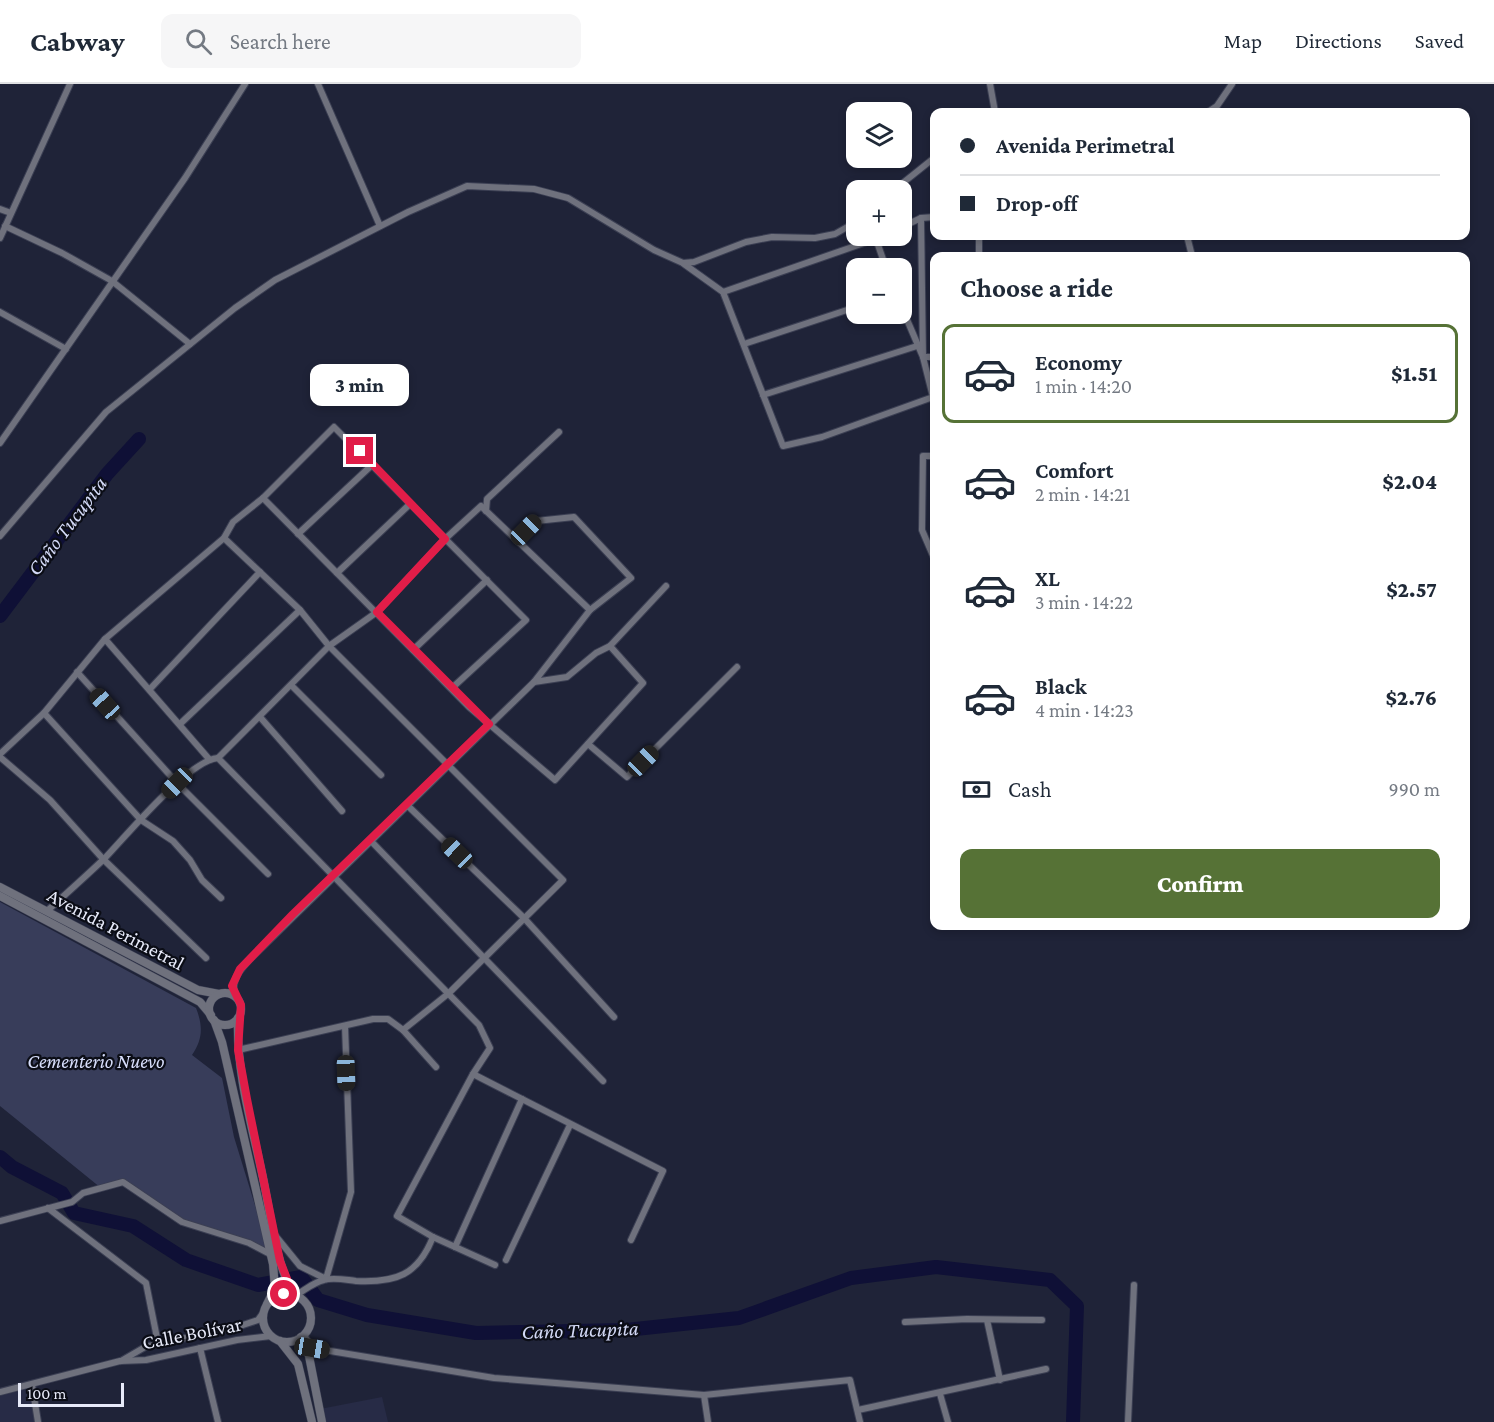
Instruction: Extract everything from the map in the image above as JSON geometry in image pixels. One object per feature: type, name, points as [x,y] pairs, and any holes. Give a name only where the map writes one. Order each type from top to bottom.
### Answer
[{"type":"street","points":[[0,238],[70,84]]},
{"type":"street","points":[[0,443],[184,178],[245,84]]},
{"type":"street","points":[[318,84],[380,226]]},
{"type":"street","points":[[990,84],[994,108]]},
{"type":"street","points":[[1214,108],[1232,84]]},
{"type":"street","points":[[906,180],[930,161]]},
{"type":"street","points":[[0,536],[106,412],[190,344],[275,280],[380,226],[467,186],[534,189],[568,198],[654,250],[683,263],[723,292],[783,446],[789,446],[930,398]]},
{"type":"street","points":[[0,209],[11,213]]},
{"type":"street","points":[[921,218],[923,357],[930,385]]},
{"type":"street","points":[[912,222],[921,218],[930,218]]},
{"type":"street","points":[[5,226],[62,253],[112,281],[190,344]]},
{"type":"street","points":[[683,263],[694,262],[746,242],[772,237],[815,238],[835,234],[846,228]]},
{"type":"street","points":[[723,292],[856,246]]},
{"type":"street","points":[[744,344],[846,310]]},
{"type":"street","points":[[0,312],[66,349]]},
{"type":"street","points":[[908,324],[923,357]]},
{"type":"street","points":[[763,395],[916,346]]},
{"type":"street","points":[[923,357],[930,357]]},
{"type":"street","points":[[206,958],[103,860],[50,800],[0,755],[44,713],[105,639],[224,538],[233,522],[263,498],[334,427],[526,620],[452,688]]},
{"type":"street","points":[[486,511],[487,499],[559,432]]},
{"type":"street","points":[[930,456],[923,456],[922,531],[930,549]]},
{"type":"street","points":[[298,534],[373,464]]},
{"type":"street","points":[[263,498],[489,724],[555,780],[643,683],[610,645]]},
{"type":"street","points":[[337,573],[410,504]]},
{"type":"street","points":[[47,911],[103,860],[177,783],[209,759],[218,758],[329,646],[377,612],[445,539],[481,506],[591,610]]},
{"type":"street","points":[[280,1341],[291,1342],[303,1336],[311,1324],[311,1315],[306,1303],[295,1295],[283,1273],[238,1050],[238,1018],[241,1005],[232,986],[240,969],[447,764],[534,682],[591,610],[631,578],[574,517],[536,521],[517,540]]},
{"type":"street","points":[[224,538],[300,610],[329,646],[563,880],[484,955],[448,993],[403,1030]]},
{"type":"street","points":[[150,690],[260,572]]},
{"type":"street","points":[[413,650],[487,580]]},
{"type":"street","points":[[534,682],[567,677],[596,653],[610,645],[666,586]]},
{"type":"street","points":[[180,724],[300,610]]},
{"type":"street","points":[[105,639],[209,759]]},
{"type":"street","points":[[588,744],[627,777],[738,667]]},
{"type":"street","points":[[77,672],[177,783],[268,874]]},
{"type":"street","points":[[291,685],[381,775]]},
{"type":"street","points":[[44,713],[141,820],[173,841],[190,860],[202,880],[221,898]]},
{"type":"street","points":[[260,717],[342,811]]},
{"type":"street","points":[[218,758],[478,1025],[490,1048],[473,1074],[397,1216],[433,1237],[495,1265]]},
{"type":"street","points":[[406,805],[524,918],[614,1017]]},
{"type":"street","points":[[370,840],[484,955],[603,1081]]},
{"type":"street","name":"Avenida Perimetral","points":[[0,887],[198,990],[219,994]]},
{"type":"street","name":"Avenida Perimetral","points":[[0,896],[200,1002],[212,1017]]},
{"type":"street","points":[[235,996],[219,994],[211,1002],[212,1017],[222,1042],[274,1273],[275,1284],[263,1313],[264,1325],[271,1336],[280,1341],[298,1364],[312,1422]]},
{"type":"street","points":[[212,1017],[224,1025],[238,1018]]},
{"type":"street","points":[[238,1050],[388,1018],[403,1030],[436,1067]]},
{"type":"street","points":[[326,1279],[351,1192],[345,1026]]},
{"type":"street","points":[[473,1074],[663,1172],[631,1240]]},
{"type":"street","points":[[454,1247],[522,1099]]},
{"type":"street","points":[[506,1260],[570,1125]]},
{"type":"street","points":[[0,1221],[72,1202],[83,1193],[123,1182],[182,1222],[249,1243],[270,1254]]},
{"type":"street","points":[[48,1208],[146,1283],[158,1344]]},
{"type":"street","points":[[274,1234],[300,1266],[326,1279],[364,1281],[401,1277],[419,1263],[433,1237]]},
{"type":"street","points":[[267,1304],[279,1295],[295,1295],[326,1279]]},
{"type":"street","points":[[1128,1422],[1134,1285]]},
{"type":"street","name":"Calle Bolívar","points":[[120,1361],[144,1347],[243,1325],[258,1320],[263,1313]]},
{"type":"street","points":[[987,1320],[1000,1380]]},
{"type":"street","points":[[906,1322],[1042,1320]]},
{"type":"street","name":"Calle Bolívar","points":[[0,1392],[120,1361],[146,1360],[271,1336]]},
{"type":"street","points":[[303,1336],[312,1348],[494,1378],[704,1395],[850,1380],[860,1422]]},
{"type":"street","points":[[303,1336],[322,1422]]},
{"type":"street","points":[[200,1348],[218,1422]]},
{"type":"street","points":[[858,1410],[940,1394],[1046,1369]]},
{"type":"street","points":[[32,1385],[38,1422]]},
{"type":"street","points":[[940,1394],[948,1422]]},
{"type":"street","points":[[704,1395],[708,1422]]},
{"type":"shaded area","points":[[32,1385],[38,1422],[0,1422],[0,1392]]},
{"type":"shaded area","points":[[382,1397],[388,1422],[322,1422],[320,1409]]},
{"type":"green space","name":"Cementerio Nuevo","points":[[0,902],[196,1008],[201,1032],[192,1055],[222,1078],[234,1137],[270,1254],[182,1222],[123,1182],[101,1188],[0,1106]]},
{"type":"waterway","name":"Caño Tucupita","points":[[0,616],[107,474],[139,439]]},
{"type":"waterway","name":"Caño Tucupita","points":[[0,1157],[12,1167],[62,1193],[74,1213],[133,1226],[186,1260],[258,1285],[301,1277],[318,1300],[367,1315],[476,1333],[626,1330],[739,1318],[851,1278],[936,1267],[1050,1280],[1077,1306],[1073,1422]]},
{"type":"route","points":[[284,1294],[293,1294],[280,1261],[247,1099],[238,1050],[238,1018],[241,1005],[232,986],[240,969],[293,914],[489,724],[469,707],[377,612],[445,539],[360,451]]}]
